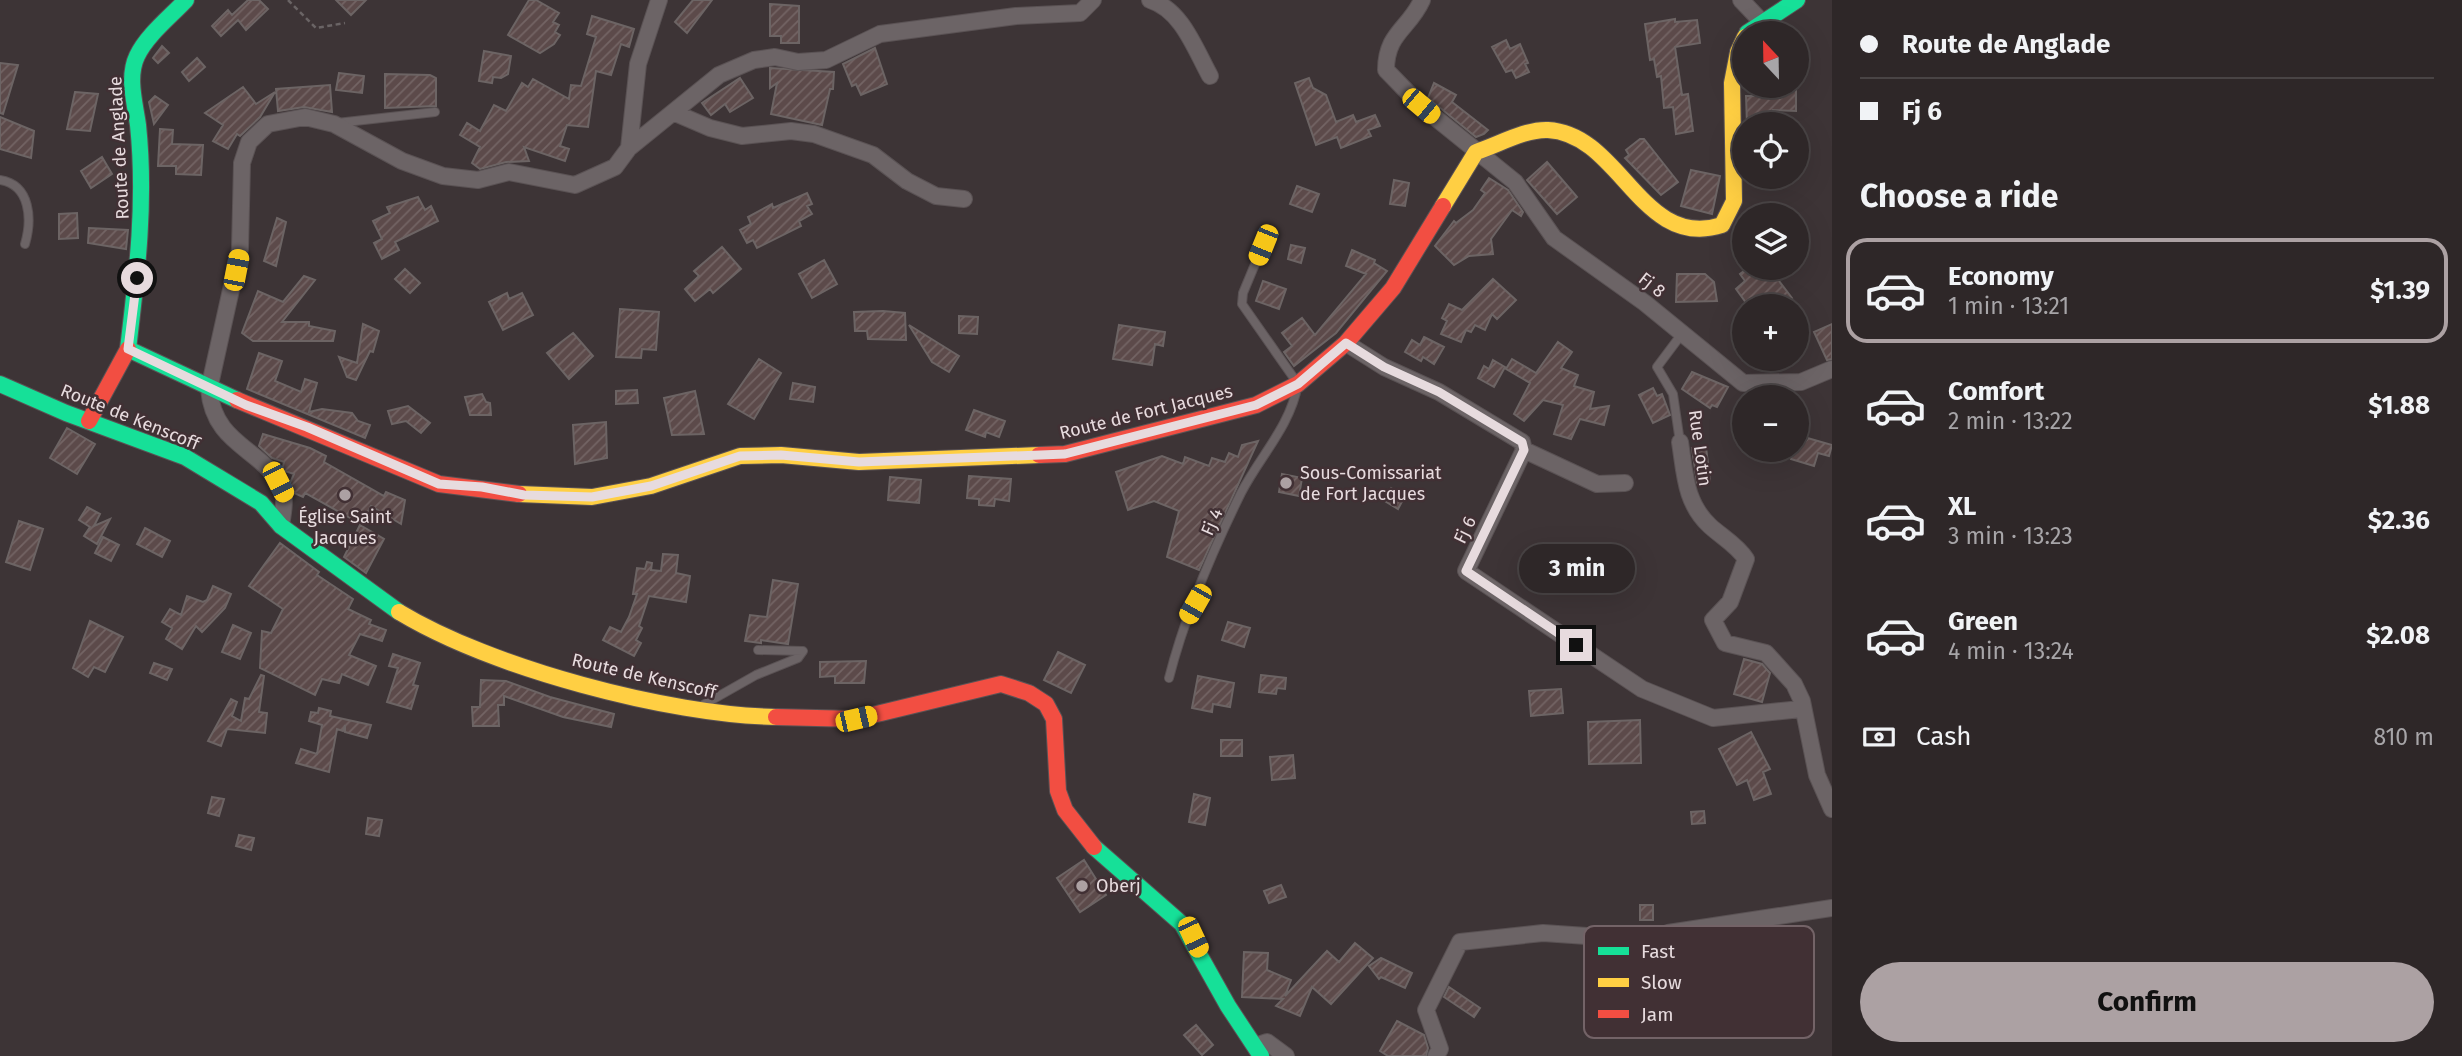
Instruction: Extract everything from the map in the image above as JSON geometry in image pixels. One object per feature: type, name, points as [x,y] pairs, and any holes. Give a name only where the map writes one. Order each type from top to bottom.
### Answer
[{"type":"street","name":"Route de Anglade","points":[[128,349],[142,231],[140,146],[132,78],[136,58],[145,43],[186,0]]},
{"type":"street","points":[[629,148],[638,64],[659,0]]},
{"type":"street","points":[[281,526],[285,496],[271,474],[222,429],[212,410],[209,388],[240,248],[242,163],[249,142],[268,124],[305,117],[334,124],[402,161],[463,180],[478,180],[509,172],[575,185],[615,167],[629,148],[675,113],[694,93],[719,75],[754,60],[775,57],[798,62],[826,60],[880,34],[1016,16],[1080,13],[1093,0]]},
{"type":"street","points":[[1150,0],[1161,3],[1175,16],[1210,76]]},
{"type":"street","name":"Fj 8","points":[[1422,0],[1393,37],[1386,52],[1386,70],[1421,106],[1515,182],[1554,238],[1645,303],[1743,383],[1801,383],[1832,369]]},
{"type":"street","points":[[1741,0],[1760,21],[1797,0]]},
{"type":"street","points":[[1476,152],[1545,130],[1563,132],[1584,141],[1663,219],[1697,231],[1722,225],[1734,201],[1732,98]]},
{"type":"street","points":[[675,113],[710,128],[742,136],[791,131],[814,134],[873,155],[907,181],[936,196],[964,199]]},
{"type":"street","name":"Route de Fort Jacques","points":[[209,388],[439,484],[482,487],[524,495],[592,497],[651,486],[740,456],[781,455],[859,462],[1065,454],[1256,405],[1298,384],[1346,343],[1393,288],[1476,152]]},
{"type":"street","points":[[1346,343],[1384,367],[1439,392],[1511,435],[1522,442],[1524,450],[1597,484],[1625,483]]},
{"type":"street","points":[[89,421],[128,349],[209,388]]},
{"type":"street","name":"Route de Kenscoff","points":[[0,384],[185,457],[261,503],[281,526],[378,600],[425,628],[497,657],[570,680],[691,710],[754,717],[856,719],[1001,684],[1023,688],[1048,705],[1057,728],[1063,807],[1106,863],[1175,915],[1193,937],[1218,990],[1258,1051]]},
{"type":"street","name":"Rue Lotin","points":[[1680,442],[1688,499],[1708,524],[1740,550],[1746,559],[1731,602],[1713,620],[1725,643],[1766,653],[1794,684],[1802,701],[1801,709]]},
{"type":"street","name":"Fj 6","points":[[1524,450],[1466,571],[1642,688],[1713,718],[1801,709]]},
{"type":"street","points":[[1801,709],[1817,775],[1832,809]]},
{"type":"street","points":[[1714,926],[1832,908]]},
{"type":"street","points":[[1436,1056],[1440,1049],[1426,1010],[1460,942],[1543,933],[1584,936]]},
{"type":"street","points":[[1258,1051],[1267,1042],[1286,1056]]},
{"type":"lane","points":[[334,124],[435,113]]},
{"type":"lane","points":[[0,180],[8,181],[26,200],[31,223],[25,244]]},
{"type":"lane","points":[[1263,245],[1243,293],[1242,304],[1298,384]]},
{"type":"lane","name":"Rue Lotin","points":[[1680,442],[1672,394],[1657,367],[1681,335]]},
{"type":"lane","name":"Fj 4","points":[[1169,678],[1182,625],[1195,604],[1242,492],[1290,415],[1298,384]]},
{"type":"lane","points":[[691,710],[756,675],[798,658],[803,651],[758,650]]},
{"type":"path","points":[[288,0],[316,28],[345,23]]},
{"type":"building","points":[[248,0],[259,0],[268,9],[246,30],[238,20],[221,36],[212,26],[228,10],[232,15]]},
{"type":"building","points":[[336,0],[366,0],[351,15]]},
{"type":"building","points":[[529,0],[536,0],[559,13],[553,22],[559,25],[555,32],[560,35],[554,44],[540,53],[508,35]]},
{"type":"building","points":[[693,0],[712,0],[687,33],[675,22]]},
{"type":"building","points":[[770,4],[799,6],[799,43],[781,43],[781,36],[770,36]]},
{"type":"building","points":[[592,16],[634,29],[629,47],[621,44],[611,75],[596,71],[588,127],[567,125],[560,146],[569,149],[565,161],[524,147],[529,161],[506,162],[480,169],[472,163],[480,147],[460,135],[467,123],[480,131],[494,105],[506,111],[522,83],[528,87],[533,79],[569,99],[571,85],[581,86],[596,37],[587,34]]},
{"type":"building","points":[[1675,19],[1675,22],[1697,20],[1700,43],[1675,47],[1682,95],[1688,94],[1693,131],[1676,134],[1673,107],[1664,108],[1661,76],[1657,77],[1654,59],[1650,60],[1645,24]]},
{"type":"building","points":[[1506,40],[1510,49],[1520,44],[1529,72],[1516,78],[1512,70],[1506,72],[1492,47]]},
{"type":"building","points":[[162,46],[169,53],[158,63],[153,58]]},
{"type":"building","points":[[875,48],[887,84],[861,95],[856,84],[852,86],[843,64]]},
{"type":"building","points":[[484,51],[511,56],[508,74],[501,78],[493,77],[492,83],[479,81]]},
{"type":"building","points":[[197,58],[205,67],[189,81],[182,72]]},
{"type":"building","points":[[0,63],[18,65],[3,114],[0,113]]},
{"type":"building","points":[[770,68],[834,72],[833,89],[830,89],[822,125],[771,114],[777,83],[770,88]]},
{"type":"building","points":[[339,73],[364,76],[362,93],[336,90]]},
{"type":"building","points":[[385,74],[430,75],[436,78],[436,106],[385,108]]},
{"type":"building","points":[[740,78],[753,98],[730,112],[725,104],[711,115],[702,103]]},
{"type":"building","points":[[1309,78],[1313,88],[1326,95],[1336,122],[1353,115],[1356,122],[1375,115],[1380,126],[1368,130],[1371,136],[1341,148],[1337,137],[1316,145],[1295,83]]},
{"type":"building","points":[[1434,83],[1456,95],[1452,102],[1488,130],[1476,137],[1428,98]]},
{"type":"building","points":[[330,85],[332,112],[304,107],[278,111],[276,89]]},
{"type":"building","points":[[243,87],[256,104],[275,92],[260,117],[240,136],[237,134],[228,149],[213,141],[223,125],[205,113]]},
{"type":"building","points":[[75,92],[98,94],[90,131],[67,129]]},
{"type":"building","points":[[155,96],[168,105],[154,124],[149,102]]},
{"type":"building","points":[[1746,98],[1796,98],[1796,111],[1747,112]]},
{"type":"building","points":[[0,117],[34,131],[31,158],[0,149]]},
{"type":"building","points":[[160,129],[173,130],[172,144],[203,145],[201,175],[176,174],[176,166],[158,166]]},
{"type":"building","points":[[1644,139],[1678,182],[1661,195],[1625,158],[1629,155],[1626,150]]},
{"type":"building","points":[[102,157],[112,174],[91,188],[81,171]]},
{"type":"building","points":[[1547,162],[1577,197],[1557,214],[1527,180]]},
{"type":"building","points":[[1691,170],[1720,176],[1712,214],[1681,206]]},
{"type":"building","points":[[1489,178],[1508,190],[1523,212],[1521,216],[1512,210],[1491,239],[1493,254],[1469,256],[1454,265],[1435,246],[1454,221],[1456,223],[1473,210],[1485,193],[1481,190]]},
{"type":"building","points":[[1394,180],[1409,183],[1405,206],[1390,204]]},
{"type":"building","points":[[1297,186],[1319,194],[1312,212],[1290,204]]},
{"type":"building","points":[[807,193],[812,204],[807,206],[812,214],[799,221],[801,226],[757,248],[753,240],[747,243],[740,230],[751,224],[748,217],[772,204],[773,208]]},
{"type":"building","points":[[418,197],[425,210],[431,206],[438,221],[395,242],[399,250],[382,259],[374,243],[382,239],[373,221],[390,213],[387,207]]},
{"type":"building","points":[[77,213],[78,238],[59,239],[59,214]]},
{"type":"building","points":[[277,218],[286,222],[276,266],[264,261]]},
{"type":"building","points":[[89,228],[128,230],[126,249],[88,243]]},
{"type":"building","points":[[1291,245],[1305,248],[1301,263],[1288,259]]},
{"type":"building","points":[[722,247],[741,269],[713,293],[710,289],[695,301],[685,289],[699,276],[694,271]]},
{"type":"building","points":[[1352,250],[1375,260],[1374,263],[1387,271],[1336,333],[1294,366],[1284,352],[1292,346],[1282,333],[1302,318],[1315,335],[1366,274],[1346,266]]},
{"type":"building","points":[[824,260],[837,284],[812,298],[799,274]]},
{"type":"building","points":[[405,269],[420,283],[410,293],[395,279]]},
{"type":"building","points":[[1677,274],[1705,274],[1714,282],[1717,301],[1676,302]]},
{"type":"building","points":[[304,276],[315,280],[282,322],[309,322],[309,326],[335,331],[333,341],[253,341],[242,333],[258,291],[283,302]]},
{"type":"building","points":[[1493,279],[1516,300],[1497,319],[1492,314],[1485,330],[1475,325],[1471,332],[1466,330],[1461,342],[1441,334],[1447,321],[1442,318],[1449,304],[1462,310]]},
{"type":"building","points":[[1778,280],[1789,294],[1740,294],[1736,289],[1745,281]]},
{"type":"building","points":[[1263,281],[1286,289],[1279,309],[1256,301]]},
{"type":"building","points":[[507,293],[509,299],[522,293],[533,315],[503,330],[489,302]]},
{"type":"building","points":[[620,309],[659,312],[656,350],[642,349],[641,358],[616,357]]},
{"type":"building","points":[[854,312],[905,313],[906,340],[868,339],[867,331],[855,331]]},
{"type":"building","points":[[959,316],[978,317],[977,334],[959,333]]},
{"type":"building","points":[[363,324],[379,331],[373,352],[370,351],[356,380],[347,377],[339,357],[357,363]]},
{"type":"building","points":[[1832,324],[1832,359],[1827,360],[1814,332]]},
{"type":"building","points":[[909,325],[959,356],[949,372],[932,362]]},
{"type":"building","points":[[1119,325],[1165,332],[1163,346],[1155,344],[1152,365],[1113,359]]},
{"type":"building","points":[[573,333],[593,356],[569,379],[547,353]]},
{"type":"building","points":[[1424,337],[1444,347],[1434,364],[1423,357],[1421,361],[1405,352],[1412,340],[1420,345]]},
{"type":"building","points":[[1558,342],[1572,352],[1561,368],[1578,375],[1574,386],[1594,392],[1590,409],[1609,406],[1604,425],[1580,419],[1571,439],[1554,434],[1563,405],[1543,400],[1524,421],[1514,414],[1530,383],[1506,369],[1512,359],[1536,373]]},
{"type":"building","points":[[259,353],[282,361],[275,381],[301,392],[305,379],[317,383],[309,412],[322,409],[352,413],[358,421],[370,425],[365,438],[247,389]]},
{"type":"building","points":[[759,359],[781,373],[754,419],[728,404]]},
{"type":"building","points":[[1493,360],[1505,367],[1494,387],[1478,378],[1484,366],[1489,369]]},
{"type":"building","points":[[1692,372],[1728,387],[1717,407],[1712,405],[1710,408],[1682,389]]},
{"type":"building","points":[[793,383],[815,387],[813,402],[790,399]]},
{"type":"building","points":[[1653,388],[1657,396],[1662,394],[1670,415],[1653,423],[1639,395]]},
{"type":"building","points":[[637,390],[638,403],[616,404],[616,391]]},
{"type":"building","points":[[695,391],[704,434],[672,435],[664,398]]},
{"type":"building","points":[[482,394],[486,402],[490,403],[491,415],[470,415],[465,397]]},
{"type":"building","points":[[408,406],[430,423],[421,433],[406,421],[392,424],[388,411]]},
{"type":"building","points":[[974,410],[1005,421],[999,437],[986,432],[985,437],[966,430]]},
{"type":"building","points":[[606,422],[607,458],[575,464],[573,425]]},
{"type":"building","points":[[67,428],[95,444],[77,474],[50,458]]},
{"type":"building","points":[[263,434],[310,448],[326,456],[324,462],[384,496],[386,492],[405,500],[401,524],[371,506],[361,524],[305,493],[303,497],[294,493],[290,483],[294,474],[282,470],[284,462],[272,458],[259,446]]},
{"type":"building","points":[[1809,438],[1832,445],[1829,456],[1818,453],[1814,466],[1801,462],[1809,462]]},
{"type":"building","points":[[1258,441],[1199,570],[1167,557],[1179,511],[1154,501],[1128,510],[1116,472],[1162,456],[1183,464],[1185,457],[1209,466],[1212,458],[1225,462],[1229,453],[1238,457],[1242,445]]},
{"type":"building","points":[[1706,447],[1710,481],[1697,483],[1692,448]]},
{"type":"building","points":[[1282,474],[1302,478],[1299,496],[1279,492]]},
{"type":"building","points":[[969,476],[1011,479],[1009,501],[995,499],[994,506],[979,505],[979,499],[967,498]]},
{"type":"building","points":[[890,477],[921,480],[919,503],[888,500]]},
{"type":"building","points":[[1391,488],[1405,496],[1398,509],[1383,500]]},
{"type":"building","points":[[87,507],[100,514],[94,526],[110,519],[97,544],[84,536],[90,527],[79,520]]},
{"type":"building","points":[[19,521],[43,529],[30,570],[6,562]]},
{"type":"building","points":[[360,525],[384,539],[366,573],[344,557]]},
{"type":"building","points":[[145,528],[170,541],[162,557],[137,544]]},
{"type":"building","points":[[103,537],[119,545],[111,561],[95,553]]},
{"type":"building","points":[[280,543],[319,572],[317,575],[353,599],[348,609],[371,620],[369,624],[386,630],[382,641],[360,634],[349,655],[376,666],[368,685],[342,674],[339,683],[322,679],[315,695],[260,668],[262,631],[271,633],[283,609],[249,586]]},
{"type":"building","points":[[663,554],[678,555],[676,573],[690,576],[686,602],[649,596],[639,626],[642,628],[636,640],[641,643],[634,656],[603,640],[610,627],[621,632],[629,617],[637,594],[633,594],[637,568],[645,569],[647,562],[652,563],[651,570],[661,571]]},
{"type":"building","points":[[773,580],[798,584],[788,644],[761,640],[761,643],[745,641],[750,615],[767,617]]},
{"type":"building","points":[[213,586],[231,594],[225,608],[202,632],[196,626],[182,649],[166,639],[172,628],[162,622],[170,609],[181,615],[187,596],[203,602],[207,600]]},
{"type":"building","points":[[90,621],[123,637],[105,672],[94,667],[88,677],[73,668]]},
{"type":"building","points":[[1228,622],[1250,628],[1244,647],[1222,640]]},
{"type":"building","points":[[233,625],[251,633],[240,659],[222,652]]},
{"type":"building","points":[[1058,652],[1085,665],[1071,693],[1044,680]]},
{"type":"building","points":[[393,654],[420,663],[413,685],[418,686],[411,709],[387,702],[398,668],[389,666]]},
{"type":"building","points":[[1744,659],[1762,664],[1770,673],[1762,702],[1734,694]]},
{"type":"building","points":[[866,661],[864,683],[835,683],[835,676],[820,677],[820,662]]},
{"type":"building","points":[[154,663],[172,669],[167,680],[150,673]]},
{"type":"building","points":[[261,675],[264,676],[259,712],[267,713],[265,733],[227,729],[221,746],[208,741],[231,699],[237,702],[232,716],[241,721],[245,698],[249,699]]},
{"type":"building","points":[[1261,675],[1286,678],[1285,689],[1277,688],[1276,694],[1259,692]]},
{"type":"building","points":[[1198,676],[1234,683],[1230,707],[1213,704],[1212,712],[1192,708]]},
{"type":"building","points":[[481,680],[506,681],[550,697],[614,714],[611,727],[563,717],[504,696],[504,705],[498,705],[499,726],[473,726],[472,707],[480,707]]},
{"type":"building","points":[[1561,689],[1563,713],[1531,716],[1529,691]]},
{"type":"building","points":[[319,708],[331,711],[330,716],[371,725],[367,738],[345,732],[345,725],[343,731],[337,729],[329,772],[296,763],[301,749],[317,754],[322,725],[309,721],[311,712],[318,713]]},
{"type":"building","points":[[1640,720],[1641,763],[1589,764],[1588,722]]},
{"type":"building","points":[[1751,732],[1770,769],[1763,772],[1771,794],[1754,800],[1747,780],[1737,785],[1719,749]]},
{"type":"building","points":[[1221,740],[1242,740],[1242,756],[1221,756]]},
{"type":"building","points":[[1293,755],[1295,778],[1272,780],[1270,757]]},
{"type":"building","points":[[1194,794],[1210,798],[1205,825],[1189,822]]},
{"type":"building","points":[[212,797],[224,799],[219,816],[208,813]]},
{"type":"building","points":[[1704,811],[1705,823],[1692,824],[1691,812]]},
{"type":"building","points":[[368,818],[382,820],[379,836],[366,834]]},
{"type":"building","points":[[239,835],[254,838],[251,850],[236,846]]},
{"type":"building","name":"Oberj","points":[[1084,860],[1106,895],[1080,912],[1057,878]]},
{"type":"building","points":[[1281,885],[1286,897],[1269,903],[1264,891]]},
{"type":"building","points":[[1640,905],[1653,905],[1653,920],[1640,920]]},
{"type":"building","points":[[1355,943],[1373,958],[1331,1004],[1312,987],[1300,1016],[1276,1006],[1283,999],[1242,997],[1244,952],[1268,953],[1267,970],[1291,980],[1285,996],[1327,951],[1339,962]]},
{"type":"building","points":[[1381,958],[1412,973],[1405,988],[1381,977],[1379,979],[1369,966]]},
{"type":"building","points":[[1449,987],[1480,1008],[1474,1017],[1444,997]]},
{"type":"building","points":[[1397,1021],[1424,1035],[1428,1048],[1426,1056],[1388,1056],[1380,1051]]},
{"type":"building","points":[[1196,1025],[1213,1045],[1202,1055],[1184,1035]]},
{"type":"traffic: fast","points":[[186,0],[159,26],[134,64],[133,90],[140,153],[141,209],[128,349],[237,400]]},
{"type":"traffic: fast","points":[[1765,21],[1797,0]]},
{"type":"traffic: fast","points":[[0,384],[66,413],[185,457],[261,503],[281,526],[399,612]]},
{"type":"traffic: fast","points":[[1094,847],[1182,924],[1228,1006],[1261,1056]]},
{"type":"traffic: slow","points":[[1443,206],[1476,152],[1521,135],[1548,130],[1573,136],[1595,150],[1632,189],[1671,222],[1694,229],[1722,225],[1734,201],[1732,98]]},
{"type":"traffic: slow","points":[[519,494],[592,497],[651,486],[740,456],[781,455],[859,462],[1039,455]]},
{"type":"traffic: slow","points":[[399,612],[437,633],[482,652],[582,685],[685,708],[776,717]]},
{"type":"traffic: jam","points":[[1039,455],[1065,454],[1256,405],[1298,384],[1346,343],[1393,288],[1443,206]]},
{"type":"traffic: jam","points":[[89,421],[128,349]]},
{"type":"traffic: jam","points":[[237,400],[439,484],[519,494]]},
{"type":"traffic: jam","points":[[776,717],[856,719],[1001,684],[1029,693],[1046,704],[1054,719],[1058,791],[1065,810],[1094,847]]},
{"type":"place","name":"Sous-Comissariat de Fort Jacques","points":[[1286,483]]},
{"type":"place","name":"Église Saint Jacques","points":[[345,495]]},
{"type":"place","name":"Oberj","points":[[1082,886]]},
{"type":"route","points":[[137,278],[128,349],[246,405],[307,427],[404,472],[439,484],[482,487],[524,495],[592,497],[651,486],[740,456],[781,455],[859,462],[968,460],[1065,454],[1256,405],[1298,384],[1346,343],[1384,367],[1439,392],[1522,442],[1524,450],[1466,571],[1576,645]]}]
